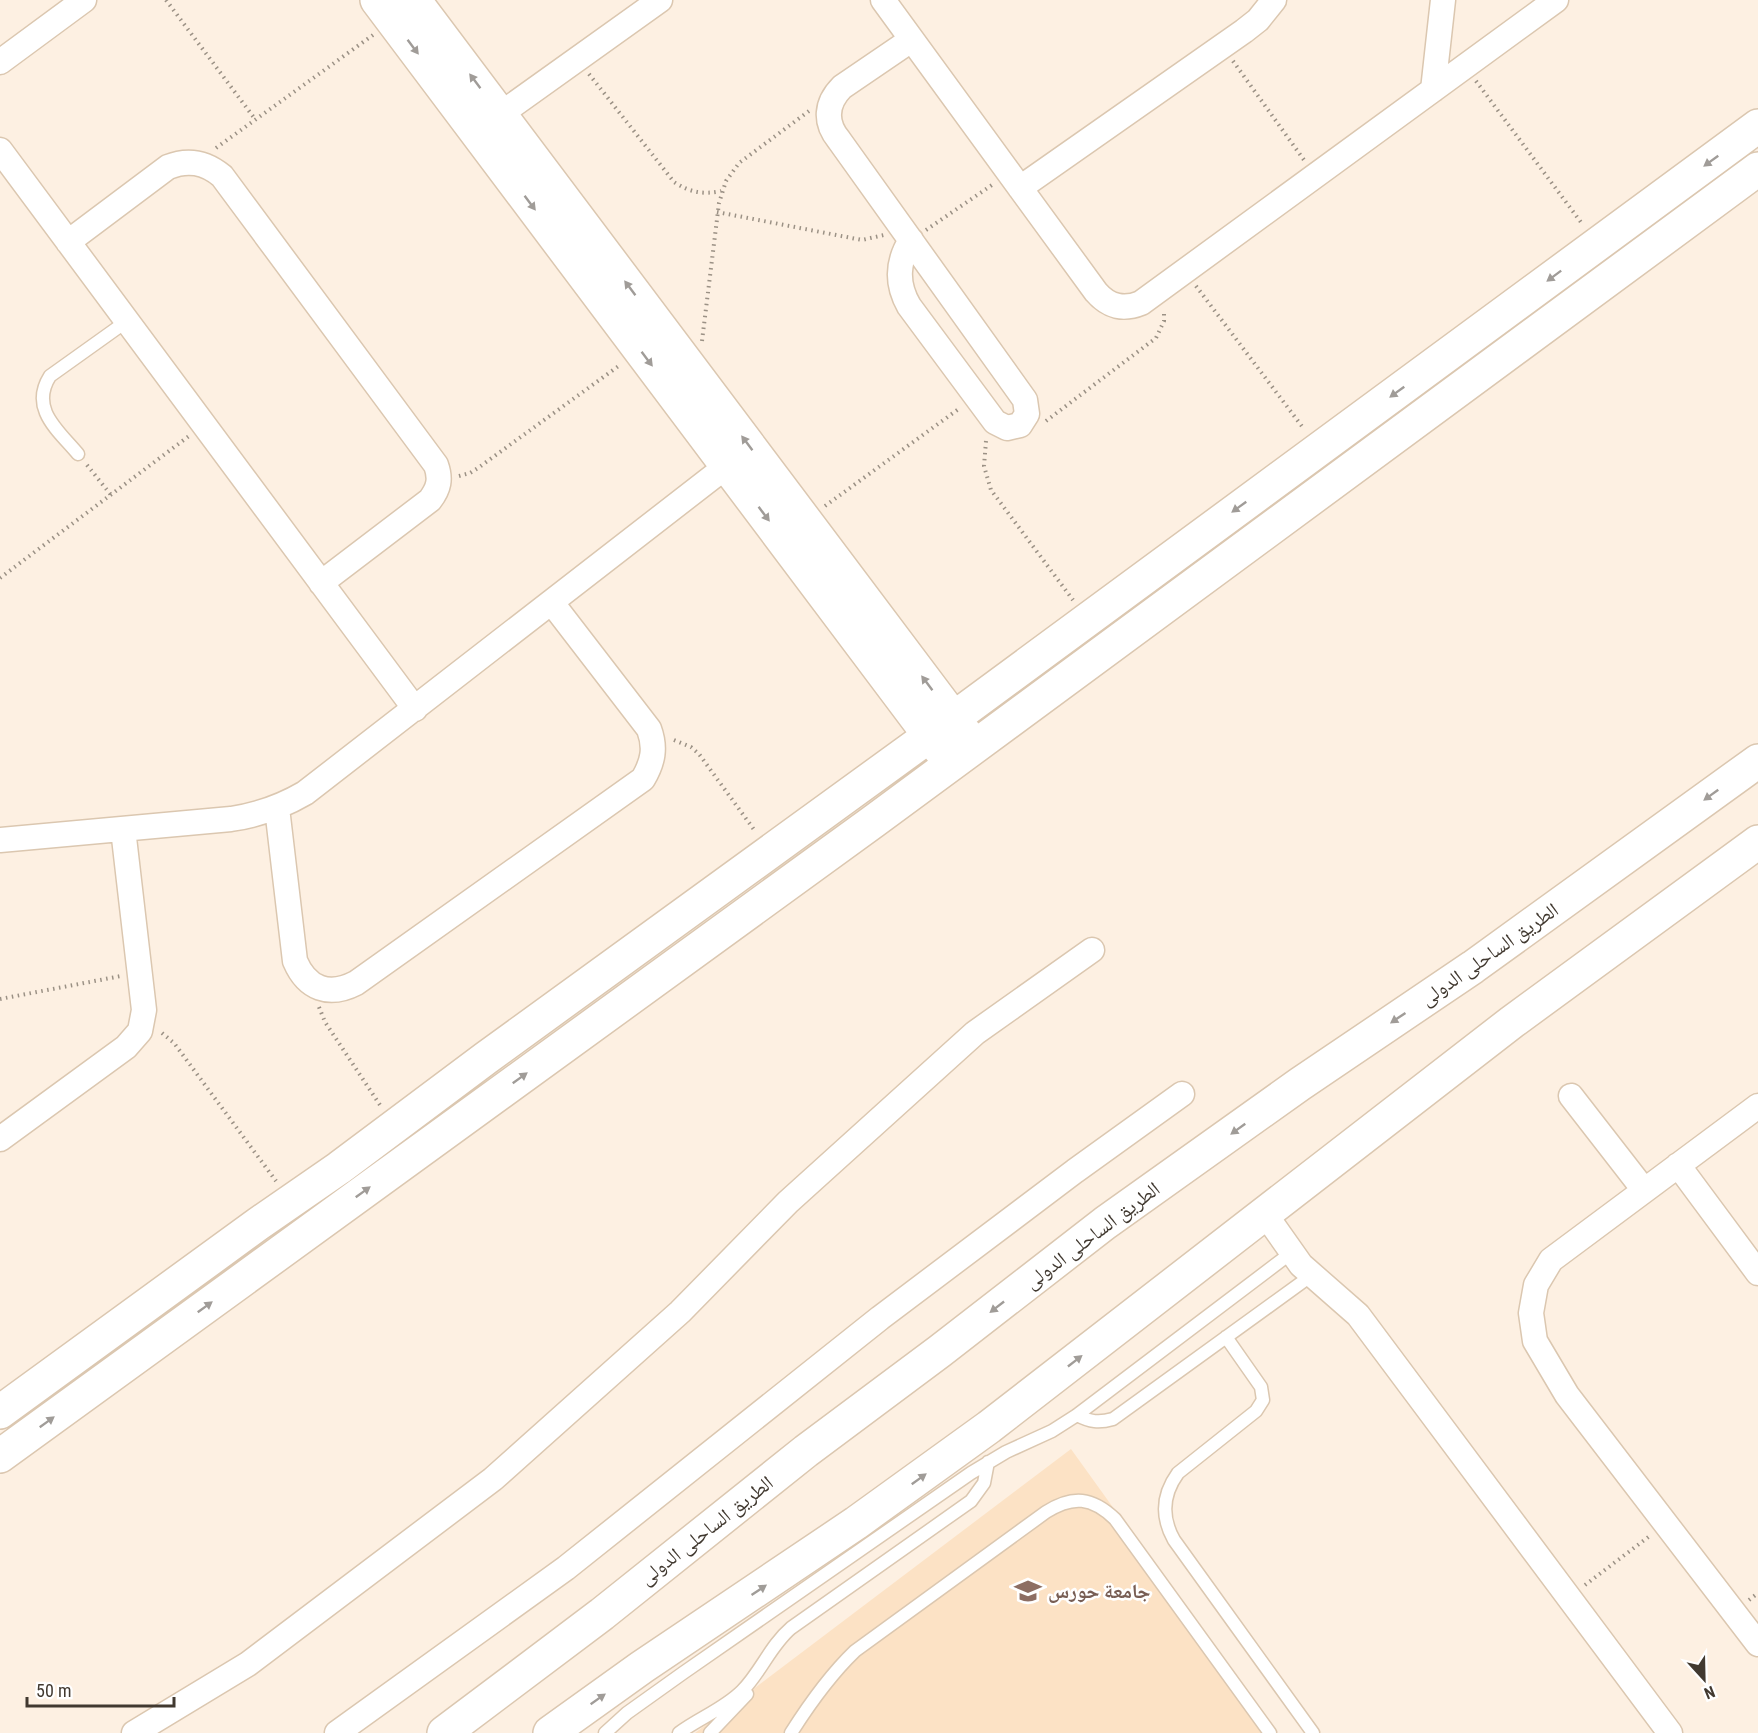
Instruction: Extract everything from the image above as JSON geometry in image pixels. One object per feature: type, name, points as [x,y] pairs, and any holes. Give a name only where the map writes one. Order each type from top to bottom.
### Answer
[{"type":"main road","points":[[395,7],[698,377],[805,520],[963,756]]},
{"type":"main road","points":[[488,123],[640,350],[728,465],[942,727]]},
{"type":"main road","points":[[0,1412],[291,1200],[339,1168],[769,851],[942,727],[1758,126]]},
{"type":"main road","points":[[0,1456],[963,756],[1758,169]]},
{"type":"main road","name":"الطريق الساحلى الدولى","points":[[444,1733],[602,1614],[806,1451],[1106,1223],[1300,1084],[1473,967],[1758,761]]},
{"type":"main road","points":[[550,1733],[642,1667],[789,1570],[923,1476],[1512,1022],[1758,842]]},
{"type":"street","points":[[0,62],[84,0]]},
{"type":"street","points":[[488,123],[660,0]]},
{"type":"street","points":[[883,0],[1096,292],[1107,302],[1123,307],[1141,303],[1155,294],[1556,0]]},
{"type":"street","points":[[1014,181],[1222,46],[1258,20],[1274,0]]},
{"type":"street","points":[[1433,90],[1443,0]]},
{"type":"street","points":[[905,232],[900,261],[900,284],[903,296],[995,422],[1007,428],[1020,425],[1027,414],[1025,400],[830,126],[831,100],[842,87],[911,40]]},
{"type":"street","points":[[0,150],[414,709]]},
{"type":"street","points":[[68,242],[159,172],[177,163],[196,162],[222,176],[436,465],[438,472],[438,487],[430,500],[321,583]]},
{"type":"street","points":[[0,840],[231,819],[277,808],[305,793],[728,465]]},
{"type":"street","points":[[277,808],[295,962],[306,980],[315,986],[336,990],[356,983],[643,779],[653,759],[652,739],[644,721],[552,603]]},
{"type":"street","points":[[0,1139],[126,1047],[134,1040],[142,1023],[144,1010],[123,829]]},
{"type":"street","points":[[134,1733],[248,1664],[493,1479],[680,1312],[788,1202],[975,1033],[1092,950]]},
{"type":"street","points":[[337,1733],[566,1568],[880,1318],[1075,1171],[1182,1094]]},
{"type":"street","points":[[1571,1096],[1644,1190]]},
{"type":"street","points":[[1758,1106],[1551,1260],[1536,1285],[1531,1313],[1535,1341],[1568,1395],[1758,1644]]},
{"type":"street","points":[[1678,1165],[1758,1273]]},
{"type":"street","points":[[1265,1214],[1291,1253],[1312,1275],[1345,1301],[1358,1315],[1670,1733]]},
{"type":"lane","points":[[78,454],[47,416],[42,398],[45,383],[50,376],[127,321]]},
{"type":"lane","points":[[605,1733],[627,1713],[683,1673],[988,1462],[1024,1442],[1052,1431],[1077,1415],[1291,1253]]},
{"type":"lane","points":[[1077,1415],[1088,1421],[1101,1423],[1113,1419],[1312,1275]]},
{"type":"lane","points":[[1226,1337],[1261,1387],[1263,1400],[1256,1411],[1178,1473],[1165,1501],[1166,1521],[1174,1540],[1313,1733]]},
{"type":"lane","points":[[679,1733],[725,1704],[750,1681],[781,1636],[790,1628],[971,1501],[984,1483],[988,1462]]},
{"type":"lane","points":[[791,1733],[819,1690],[855,1651],[1059,1503],[1075,1500],[1090,1502],[1104,1508],[1115,1519],[1270,1733]]},
{"type":"lane","points":[[710,1733],[745,1698],[750,1681]]},
{"type":"path","points":[[166,0],[255,119]]},
{"type":"path","points":[[196,162],[255,119],[395,7]]},
{"type":"path","points":[[1222,46],[1315,176]]},
{"type":"path","points":[[577,59],[674,182],[700,193],[721,191]]},
{"type":"path","points":[[1465,66],[1598,244]]},
{"type":"path","points":[[698,377],[721,191],[739,164],[842,87]]},
{"type":"path","points":[[717,212],[871,240],[886,234],[905,232],[1014,181]]},
{"type":"path","points":[[1185,272],[1319,449]]},
{"type":"path","points":[[1020,425],[1034,427],[1042,424],[1156,338],[1164,321],[1164,311],[1155,294]]},
{"type":"path","points":[[438,472],[453,477],[470,473],[640,350]]},
{"type":"path","points":[[805,520],[977,396]]},
{"type":"path","points":[[995,422],[989,431],[984,453],[986,478],[991,490],[1087,620]]},
{"type":"path","points":[[0,578],[204,425]]},
{"type":"path","points":[[78,454],[111,495]]},
{"type":"path","points":[[652,739],[662,738],[681,742],[699,754],[769,851]]},
{"type":"path","points":[[0,999],[139,973]]},
{"type":"path","points":[[315,986],[316,998],[325,1022],[394,1126]]},
{"type":"path","points":[[142,1023],[158,1030],[174,1043],[291,1200]]},
{"type":"path","points":[[1569,1597],[1666,1524]]},
{"type":"shaded area","name":"جامعة حورس","points":[[1071,1449],[1275,1733],[695,1733]]},
{"type":"place","name":"جامعة حورس","points":[[1028,1591]]}]
